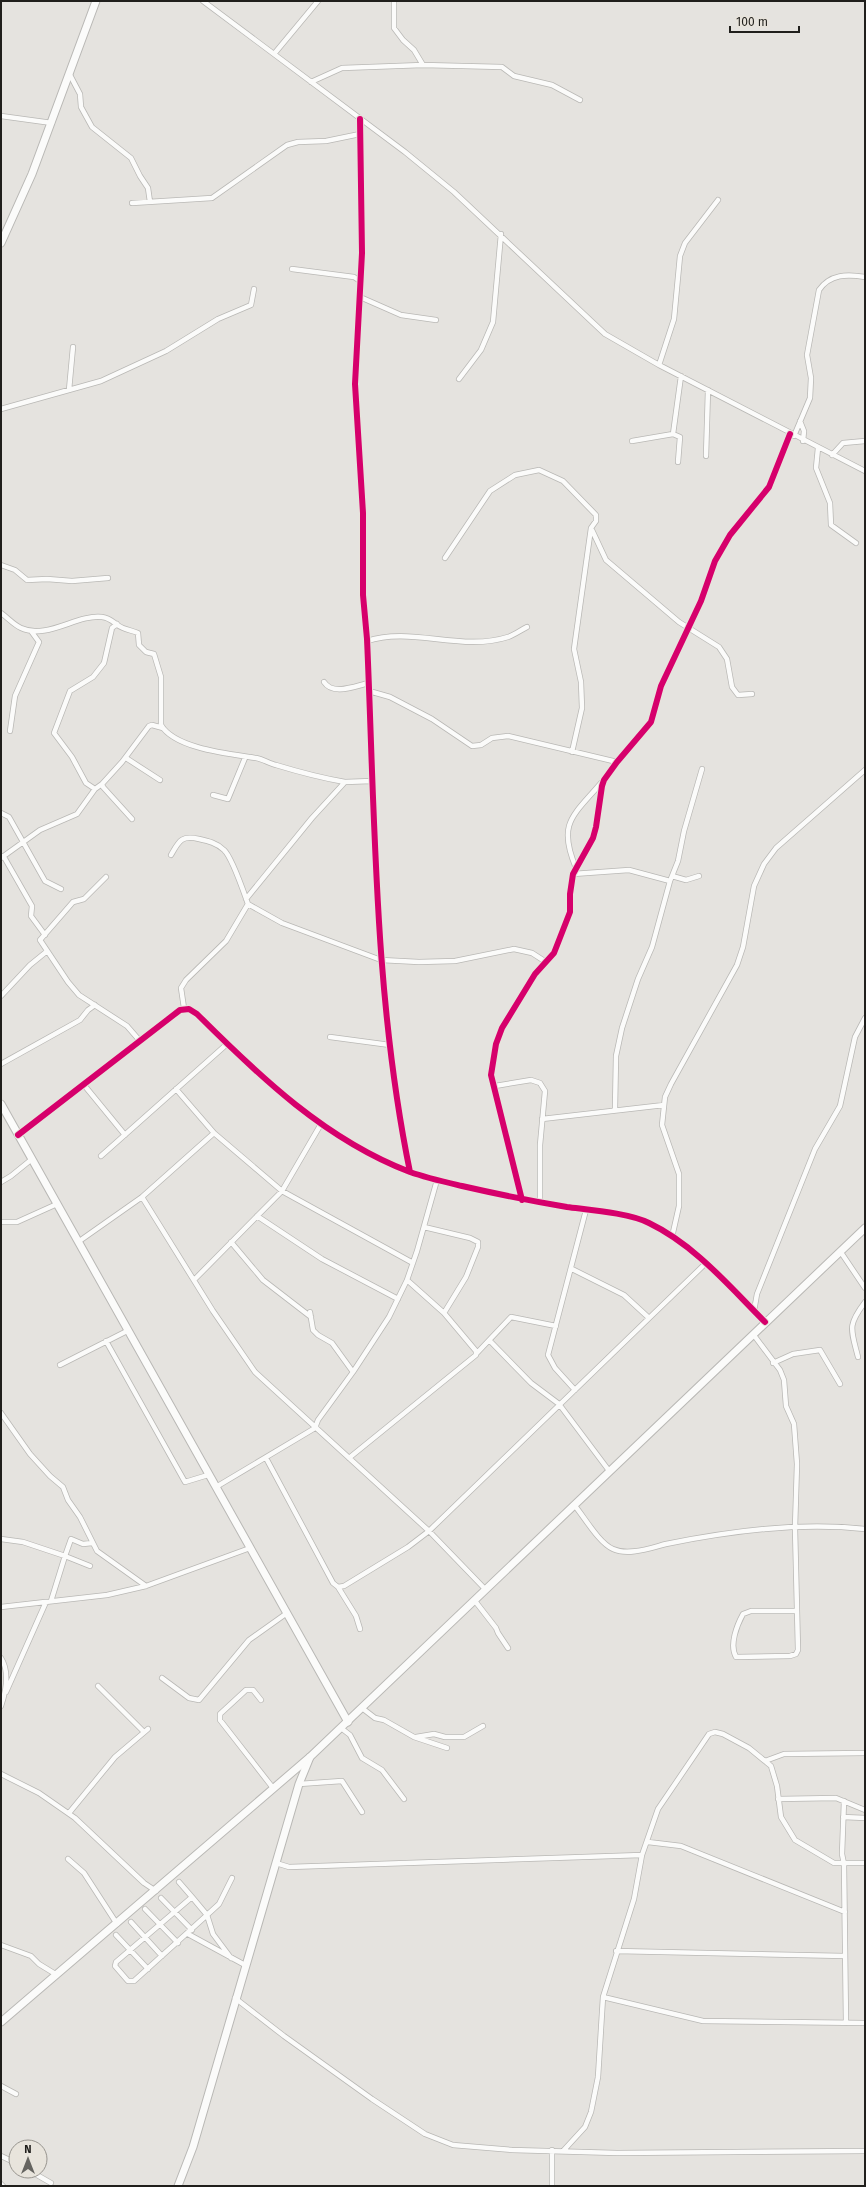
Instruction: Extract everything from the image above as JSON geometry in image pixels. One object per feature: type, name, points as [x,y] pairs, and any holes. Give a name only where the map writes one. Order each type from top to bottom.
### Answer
[{"type":"main road","points":[[1,243],[52,123],[96,1]]},
{"type":"main road","points":[[1,1104],[348,1722]]},
{"type":"main road","points":[[1,2022],[156,1891],[310,1757],[865,1228]]},
{"type":"main road","points":[[178,2186],[193,2147],[235,1998],[299,1784],[310,1757]]},
{"type":"street","points":[[203,1],[454,192],[501,234],[553,287],[605,334],[659,365],[792,435],[865,471]]},
{"type":"street","points":[[274,54],[318,1]]},
{"type":"street","points":[[394,1],[394,28],[403,40],[414,50],[423,65]]},
{"type":"street","points":[[311,82],[342,68],[423,65],[502,67],[514,76],[552,85],[580,100]]},
{"type":"street","points":[[70,75],[80,94],[81,107],[92,127],[131,158],[148,188],[150,202]]},
{"type":"street","points":[[1,116],[52,123]]},
{"type":"street","points":[[360,119],[360,297],[355,384],[363,513],[363,595],[369,683],[380,960],[390,1045],[410,1172]]},
{"type":"street","points":[[132,202],[212,198],[287,145],[298,142],[326,141],[360,134]]},
{"type":"street","points":[[659,365],[674,319],[680,256],[685,243],[718,200]]},
{"type":"street","points":[[459,379],[481,350],[493,322],[501,234]]},
{"type":"street","points":[[292,269],[354,277],[360,280]]},
{"type":"street","points":[[576,868],[568,849],[567,834],[570,820],[651,722],[661,686],[688,628],[723,546],[769,487],[810,398],[811,378],[807,355],[819,290],[824,282],[837,276],[865,277]]},
{"type":"street","points":[[1,408],[101,381],[166,351],[218,320],[251,305],[254,289]]},
{"type":"street","points":[[360,297],[400,315],[436,320]]},
{"type":"street","points":[[69,390],[73,347]]},
{"type":"street","points":[[673,434],[681,376]]},
{"type":"street","points":[[706,456],[708,390]]},
{"type":"street","points":[[800,421],[804,431],[803,440]]},
{"type":"street","points":[[632,440],[673,434],[680,437],[678,462]]},
{"type":"street","points":[[832,455],[843,443],[865,441]]},
{"type":"street","points":[[818,448],[816,468],[830,503],[831,525],[856,543]]},
{"type":"street","points":[[445,558],[490,491],[515,475],[539,470],[563,481],[596,515],[596,521],[591,528],[574,649],[581,682],[582,708],[572,752]]},
{"type":"street","points":[[591,528],[606,560],[661,608],[688,628],[719,647],[727,659],[732,687],[738,695],[752,694]]},
{"type":"street","points":[[1,565],[15,570],[27,580],[47,579],[72,581],[108,578]]},
{"type":"street","points":[[1,613],[21,628],[31,631],[58,628],[84,620],[101,617],[112,619],[122,628],[138,633],[139,645],[146,652],[154,654],[161,677],[161,725],[163,728]]},
{"type":"street","points":[[95,789],[86,783],[72,757],[54,733],[70,691],[93,677],[104,663],[112,628],[117,624]]},
{"type":"street","points":[[367,641],[382,636],[448,642],[477,642],[508,638],[527,627]]},
{"type":"street","points":[[10,731],[15,696],[39,642],[31,631]]},
{"type":"street","points":[[324,682],[328,688],[335,690],[369,683]]},
{"type":"street","points":[[369,691],[390,697],[432,719],[472,746],[481,745],[492,738],[508,736],[617,762]]},
{"type":"street","points":[[45,935],[31,916],[32,906],[2,857],[40,830],[77,814],[95,789],[102,784],[126,758],[149,726],[152,725],[163,728],[187,744],[245,758],[258,758],[319,777],[345,782],[372,781]]},
{"type":"street","points":[[126,758],[160,780]]},
{"type":"street","points":[[212,796],[228,799],[245,758]]},
{"type":"street","points":[[615,1109],[616,1056],[622,1028],[638,979],[652,947],[670,881],[678,861],[684,831],[702,769]]},
{"type":"street","points":[[672,1237],[679,1206],[678,1174],[662,1125],[664,1105],[671,1084],[737,965],[743,947],[754,886],[764,864],[776,848],[865,770]]},
{"type":"street","points":[[522,1200],[491,1069],[496,1044],[502,1028],[535,974],[554,953],[570,912],[570,894],[576,868],[593,838],[604,780]]},
{"type":"street","points":[[246,899],[312,818],[345,782]]},
{"type":"street","points":[[102,784],[102,787],[132,819]]},
{"type":"street","points":[[1,813],[9,816],[22,842],[45,881],[61,888]]},
{"type":"street","points":[[171,855],[180,840],[188,836],[212,842],[225,851],[248,904],[282,923],[380,960],[418,962],[455,961],[514,949],[532,953],[546,962]]},
{"type":"street","points":[[574,874],[629,870],[670,881]]},
{"type":"street","points":[[672,876],[686,880],[699,876]]},
{"type":"street","points":[[106,877],[84,899],[73,902],[40,940],[46,952],[75,991],[127,1026],[140,1042]]},
{"type":"street","points":[[184,1008],[181,988],[186,980],[226,941],[248,904]]},
{"type":"street","points":[[1,996],[30,965],[46,952]]},
{"type":"street","points":[[1,1064],[80,1020],[88,1010],[95,1005]]},
{"type":"street","points":[[18,1135],[184,1008]]},
{"type":"street","points":[[184,1008],[197,1014],[273,1087],[321,1124],[363,1149],[410,1172],[437,1180],[522,1200],[644,1221],[672,1237],[706,1263],[765,1322]]},
{"type":"street","points":[[754,1311],[757,1294],[815,1149],[840,1106],[855,1037],[865,1018]]},
{"type":"street","points":[[330,1037],[390,1045]]},
{"type":"street","points":[[101,1156],[227,1044]]},
{"type":"street","points":[[495,1086],[531,1080],[540,1083],[545,1091],[540,1145],[540,1202]]},
{"type":"street","points":[[84,1085],[125,1135]]},
{"type":"street","points":[[176,1089],[214,1133],[282,1191],[412,1263]]},
{"type":"street","points":[[542,1119],[615,1109],[664,1105]]},
{"type":"street","points":[[194,1280],[282,1191],[321,1124]]},
{"type":"street","points":[[78,1242],[142,1197],[214,1133]]},
{"type":"street","points":[[1,1182],[32,1159]]},
{"type":"street","points":[[216,1487],[315,1428],[318,1420],[353,1372],[389,1317],[398,1300],[424,1227],[437,1180]]},
{"type":"street","points":[[142,1197],[233,1342],[255,1372],[429,1531],[486,1590]]},
{"type":"street","points":[[1,1222],[17,1222],[57,1204]]},
{"type":"street","points":[[575,1390],[548,1359],[548,1349],[572,1269],[586,1210]]},
{"type":"street","points":[[257,1216],[322,1259],[398,1300]]},
{"type":"street","points":[[424,1227],[470,1238],[478,1242],[478,1247],[466,1276],[444,1313]]},
{"type":"street","points":[[231,1242],[263,1280],[311,1317]]},
{"type":"street","points":[[840,1251],[865,1288]]},
{"type":"street","points":[[338,1587],[344,1586],[401,1551],[429,1531],[706,1263]]},
{"type":"street","points":[[572,1269],[624,1296],[649,1318]]},
{"type":"street","points":[[406,1280],[444,1313],[476,1354]]},
{"type":"street","points":[[858,1357],[851,1326],[853,1320],[865,1302]]},
{"type":"street","points":[[310,1312],[313,1330],[318,1335],[332,1343],[353,1372]]},
{"type":"street","points":[[349,1458],[472,1360],[511,1317],[556,1326]]},
{"type":"street","points":[[60,1365],[127,1330]]},
{"type":"street","points":[[753,1334],[773,1363],[780,1370],[784,1380],[786,1406],[794,1424],[798,1464],[795,1528],[795,1611],[798,1650],[796,1654],[790,1656],[736,1657],[733,1653],[736,1631],[743,1614],[751,1611],[795,1611]]},
{"type":"street","points":[[490,1341],[531,1383],[559,1404],[610,1472]]},
{"type":"street","points":[[106,1342],[185,1482],[208,1475]]},
{"type":"street","points":[[773,1363],[793,1354],[820,1350],[840,1384]]},
{"type":"street","points":[[1,1413],[30,1454],[50,1476],[63,1487],[68,1500],[80,1518],[97,1551],[146,1586]]},
{"type":"street","points":[[266,1458],[316,1555],[332,1583],[338,1587],[356,1616],[360,1629]]},
{"type":"street","points":[[575,1506],[606,1545],[621,1551],[630,1552],[692,1539],[762,1529],[865,1528]]},
{"type":"street","points":[[1,1539],[23,1542],[90,1566]]},
{"type":"street","points":[[1,1706],[6,1692],[48,1602],[71,1539],[83,1544],[92,1543]]},
{"type":"street","points":[[1,1607],[107,1595],[146,1586],[250,1548]]},
{"type":"street","points":[[475,1601],[496,1628],[508,1648]]},
{"type":"street","points":[[162,1678],[189,1698],[200,1700],[248,1640],[287,1613]]},
{"type":"street","points":[[1,1658],[6,1668],[6,1692]]},
{"type":"street","points":[[69,1813],[115,1757],[146,1731],[98,1686]]},
{"type":"street","points":[[261,1700],[253,1690],[246,1690],[220,1714],[220,1720],[273,1788]]},
{"type":"street","points":[[362,1708],[375,1718],[384,1720],[414,1738],[447,1748]]},
{"type":"street","points":[[414,1738],[434,1734],[445,1737],[464,1737],[482,1726]]},
{"type":"street","points":[[341,1728],[350,1735],[362,1758],[382,1770],[404,1799]]},
{"type":"street","points":[[563,2151],[577,2138],[585,2127],[596,2096],[603,1997],[616,1950],[634,1899],[642,1855],[648,1842],[658,1809],[709,1734],[715,1732],[723,1734],[750,1748],[771,1766],[781,1817],[794,1840],[834,1864],[865,1863]]},
{"type":"street","points":[[765,1761],[784,1754],[865,1753]]},
{"type":"street","points":[[1,1774],[39,1793],[69,1813],[144,1883],[156,1891]]},
{"type":"street","points":[[299,1784],[342,1781],[362,1812]]},
{"type":"street","points":[[778,1799],[830,1798],[865,1810]]},
{"type":"street","points":[[844,1802],[842,1854],[844,1864],[846,2023]]},
{"type":"street","points":[[843,1817],[865,1818]]},
{"type":"street","points":[[648,1842],[682,1846],[845,1912]]},
{"type":"street","points":[[276,1863],[289,1867],[642,1855]]},
{"type":"street","points":[[68,1859],[84,1873],[117,1924]]},
{"type":"street","points":[[192,1897],[115,1964],[128,1981],[134,1981],[178,1943],[219,1904],[232,1878]]},
{"type":"street","points":[[179,1882],[207,1915],[213,1934],[231,1958]]},
{"type":"street","points":[[161,1898],[190,1932],[245,1966]]},
{"type":"street","points":[[145,1909],[178,1943]]},
{"type":"street","points":[[131,1922],[162,1956]]},
{"type":"street","points":[[116,1935],[148,1969]]},
{"type":"street","points":[[1,1945],[31,1956],[39,1964],[57,1975]]},
{"type":"street","points":[[616,1950],[845,1956]]},
{"type":"street","points":[[603,1997],[703,2021],[865,2023]]},
{"type":"street","points":[[235,1998],[308,2054],[425,2134],[453,2145],[512,2150],[682,2154],[865,2150]]},
{"type":"street","points":[[1,2086],[16,2094]]},
{"type":"street","points":[[552,2150],[552,2186]]},
{"type":"street","points":[[44,2179],[51,2183]]},
{"type":"cycle path","points":[[360,119],[362,253],[355,384],[363,513],[363,595],[367,639],[378,907],[383,973],[389,1040],[398,1106],[410,1172]]},
{"type":"cycle path","points":[[522,1200],[491,1075],[496,1044],[502,1028],[535,974],[554,953],[570,912],[570,894],[573,874],[593,838],[604,780],[617,762],[651,722],[661,686],[701,601],[715,561],[730,535],[769,487],[790,434]]},
{"type":"cycle path","points":[[18,1135],[180,1010],[189,1009],[197,1014],[245,1061],[296,1105],[322,1125],[379,1159],[410,1172],[449,1183],[501,1195],[567,1207],[620,1214],[649,1223],[666,1232],[697,1255],[765,1322]]}]
